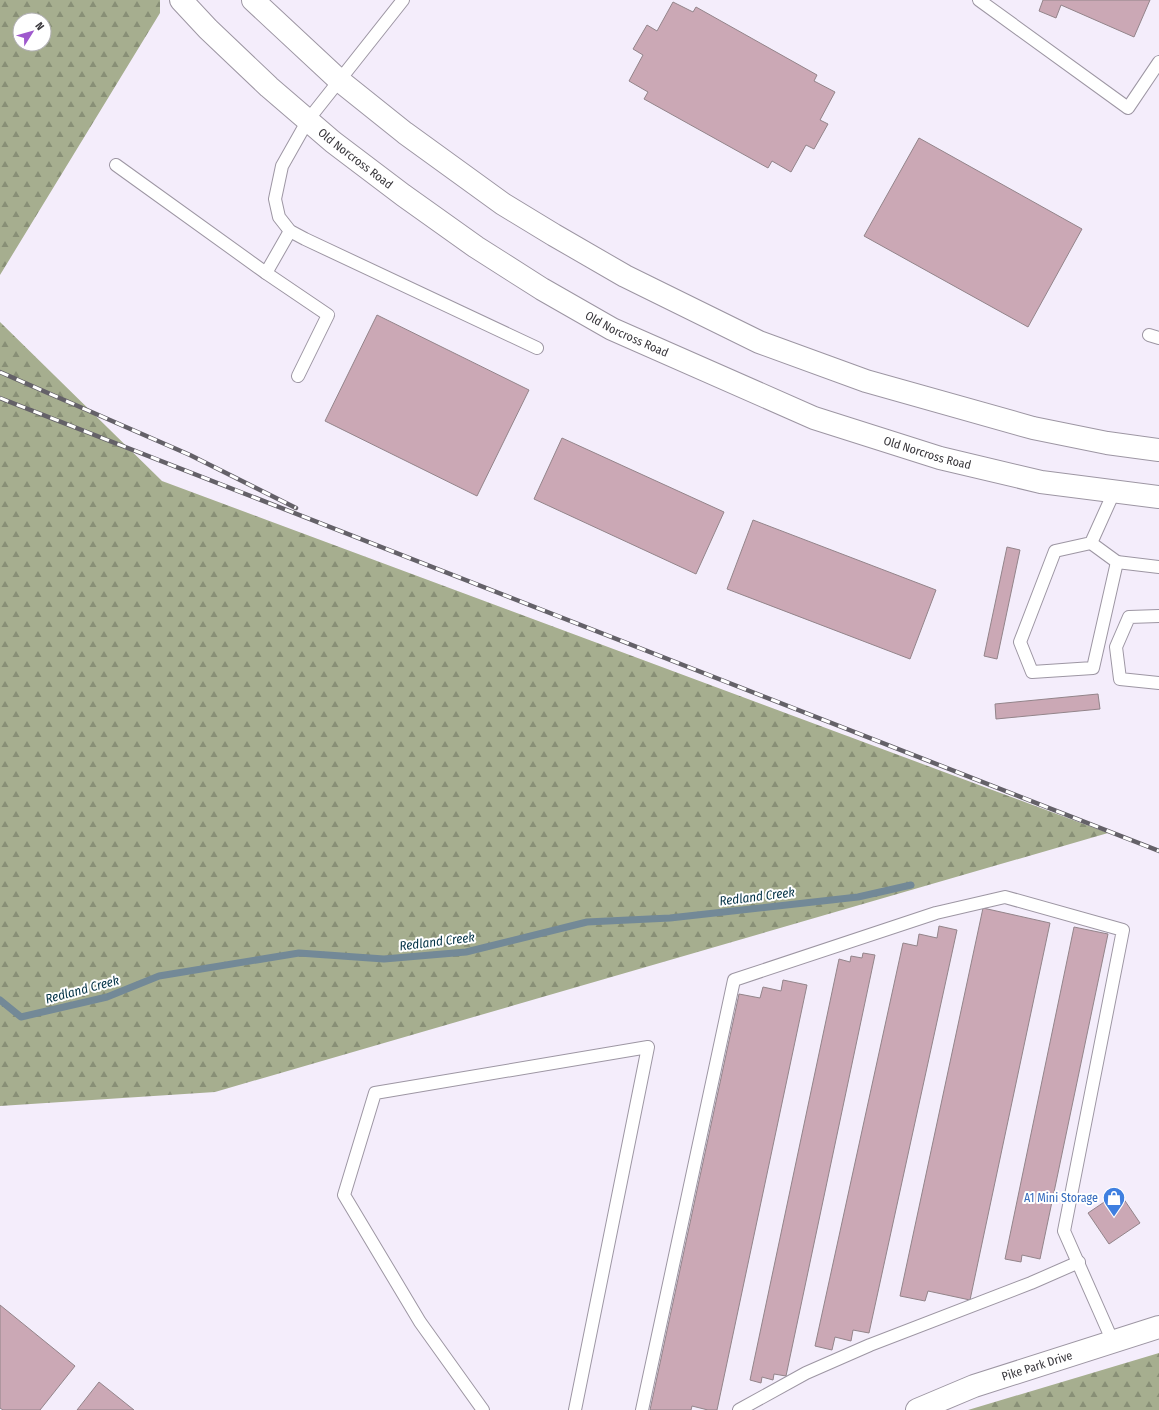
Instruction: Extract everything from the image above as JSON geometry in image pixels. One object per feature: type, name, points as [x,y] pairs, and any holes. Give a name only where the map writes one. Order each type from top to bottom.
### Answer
[{"type":"main road","name":"Old Norcross Road","points":[[181,0],[208,29],[263,81],[308,120],[403,195],[476,248],[542,289],[612,329],[814,418],[940,458],[1041,482],[1159,497]]},
{"type":"main road","points":[[252,0],[340,81],[412,138],[503,204],[625,276],[759,342],[866,381],[1033,428],[1107,443],[1159,450]]},
{"type":"main road","name":"Pike Park Drive","points":[[917,1410],[974,1386],[1159,1327]]},
{"type":"lane","points":[[403,0],[308,120],[282,166],[275,199],[279,217],[290,231],[337,255],[537,348]]},
{"type":"lane","points":[[979,0],[1128,108],[1159,62]]},
{"type":"lane","points":[[116,165],[266,273],[328,315],[298,376]]},
{"type":"lane","points":[[266,273],[290,231]]},
{"type":"lane","points":[[1091,543],[1114,492]]},
{"type":"lane","points":[[1117,562],[1093,668],[1032,672],[1020,642],[1055,550],[1091,543],[1117,562],[1159,567]]},
{"type":"lane","points":[[1159,616],[1129,617],[1116,647],[1120,679],[1159,684]]},
{"type":"lane","points":[[642,1410],[734,980],[936,912],[1005,897],[1123,930],[1064,1230],[1113,1342]]},
{"type":"lane","points":[[483,1410],[420,1322],[344,1195],[375,1093],[648,1047],[575,1410]]},
{"type":"lane","points":[[739,1410],[806,1373],[870,1345],[1023,1286],[1079,1262]]},
{"type":"green space","points":[[0,0],[160,0],[160,13],[0,275]]},
{"type":"green space","points":[[0,322],[162,481],[1108,833],[215,1092],[0,1106]]},
{"type":"green space","points":[[1159,1353],[1159,1410],[968,1410]]},
{"type":"building","points":[[1043,0],[1150,0],[1134,37],[1061,5],[1056,18],[1039,11]]},
{"type":"building","points":[[673,2],[693,12],[696,7],[817,75],[814,81],[835,92],[820,120],[828,124],[814,149],[806,145],[791,172],[772,161],[768,168],[644,99],[648,92],[629,81],[643,55],[633,49],[647,25],[657,31]]},
{"type":"building","points":[[919,138],[1082,229],[1028,327],[864,236]]},
{"type":"building","points":[[377,315],[529,390],[477,496],[325,421]]},
{"type":"building","points":[[562,438],[724,512],[696,574],[534,499]]},
{"type":"building","points":[[753,520],[936,590],[910,659],[727,589]]},
{"type":"building","points":[[1007,547],[1020,550],[997,659],[984,656]]},
{"type":"building","points":[[1098,694],[1100,709],[996,719],[995,704]]},
{"type":"building","points":[[983,908],[1050,923],[970,1300],[928,1291],[925,1301],[900,1296]]},
{"type":"building","points":[[939,926],[957,930],[869,1333],[853,1330],[851,1341],[835,1337],[832,1350],[815,1346],[903,943],[917,946],[919,934],[937,938]]},
{"type":"building","points":[[1074,927],[1108,934],[1040,1259],[1022,1255],[1021,1262],[1005,1259]]},
{"type":"building","points":[[863,953],[875,955],[786,1376],[774,1374],[773,1380],[762,1377],[761,1383],[750,1380],[839,959],[850,962],[851,956],[862,958]]},
{"type":"building","points":[[783,980],[807,985],[717,1410],[708,1410],[692,1406],[691,1410],[650,1410],[739,994],[760,998],[763,987],[781,991]]},
{"type":"building","name":"A1 Mini Storage","points":[[1119,1192],[1140,1223],[1109,1244],[1088,1213]]},
{"type":"building","points":[[0,1305],[75,1366],[40,1410],[3,1410],[0,1408]]},
{"type":"building","points":[[99,1382],[134,1410],[77,1410]]},
{"type":"waterway","name":"Redland Creek","points":[[0,1000],[21,1017],[107,997],[159,976],[299,953],[384,959],[466,952],[587,922],[670,918],[858,897],[911,885]]},
{"type":"railway","points":[[0,372],[190,455],[296,508]]},
{"type":"railway","points":[[0,398],[1159,851]]},
{"type":"place","name":"A1 Mini Storage","points":[[1114,1218]]}]
